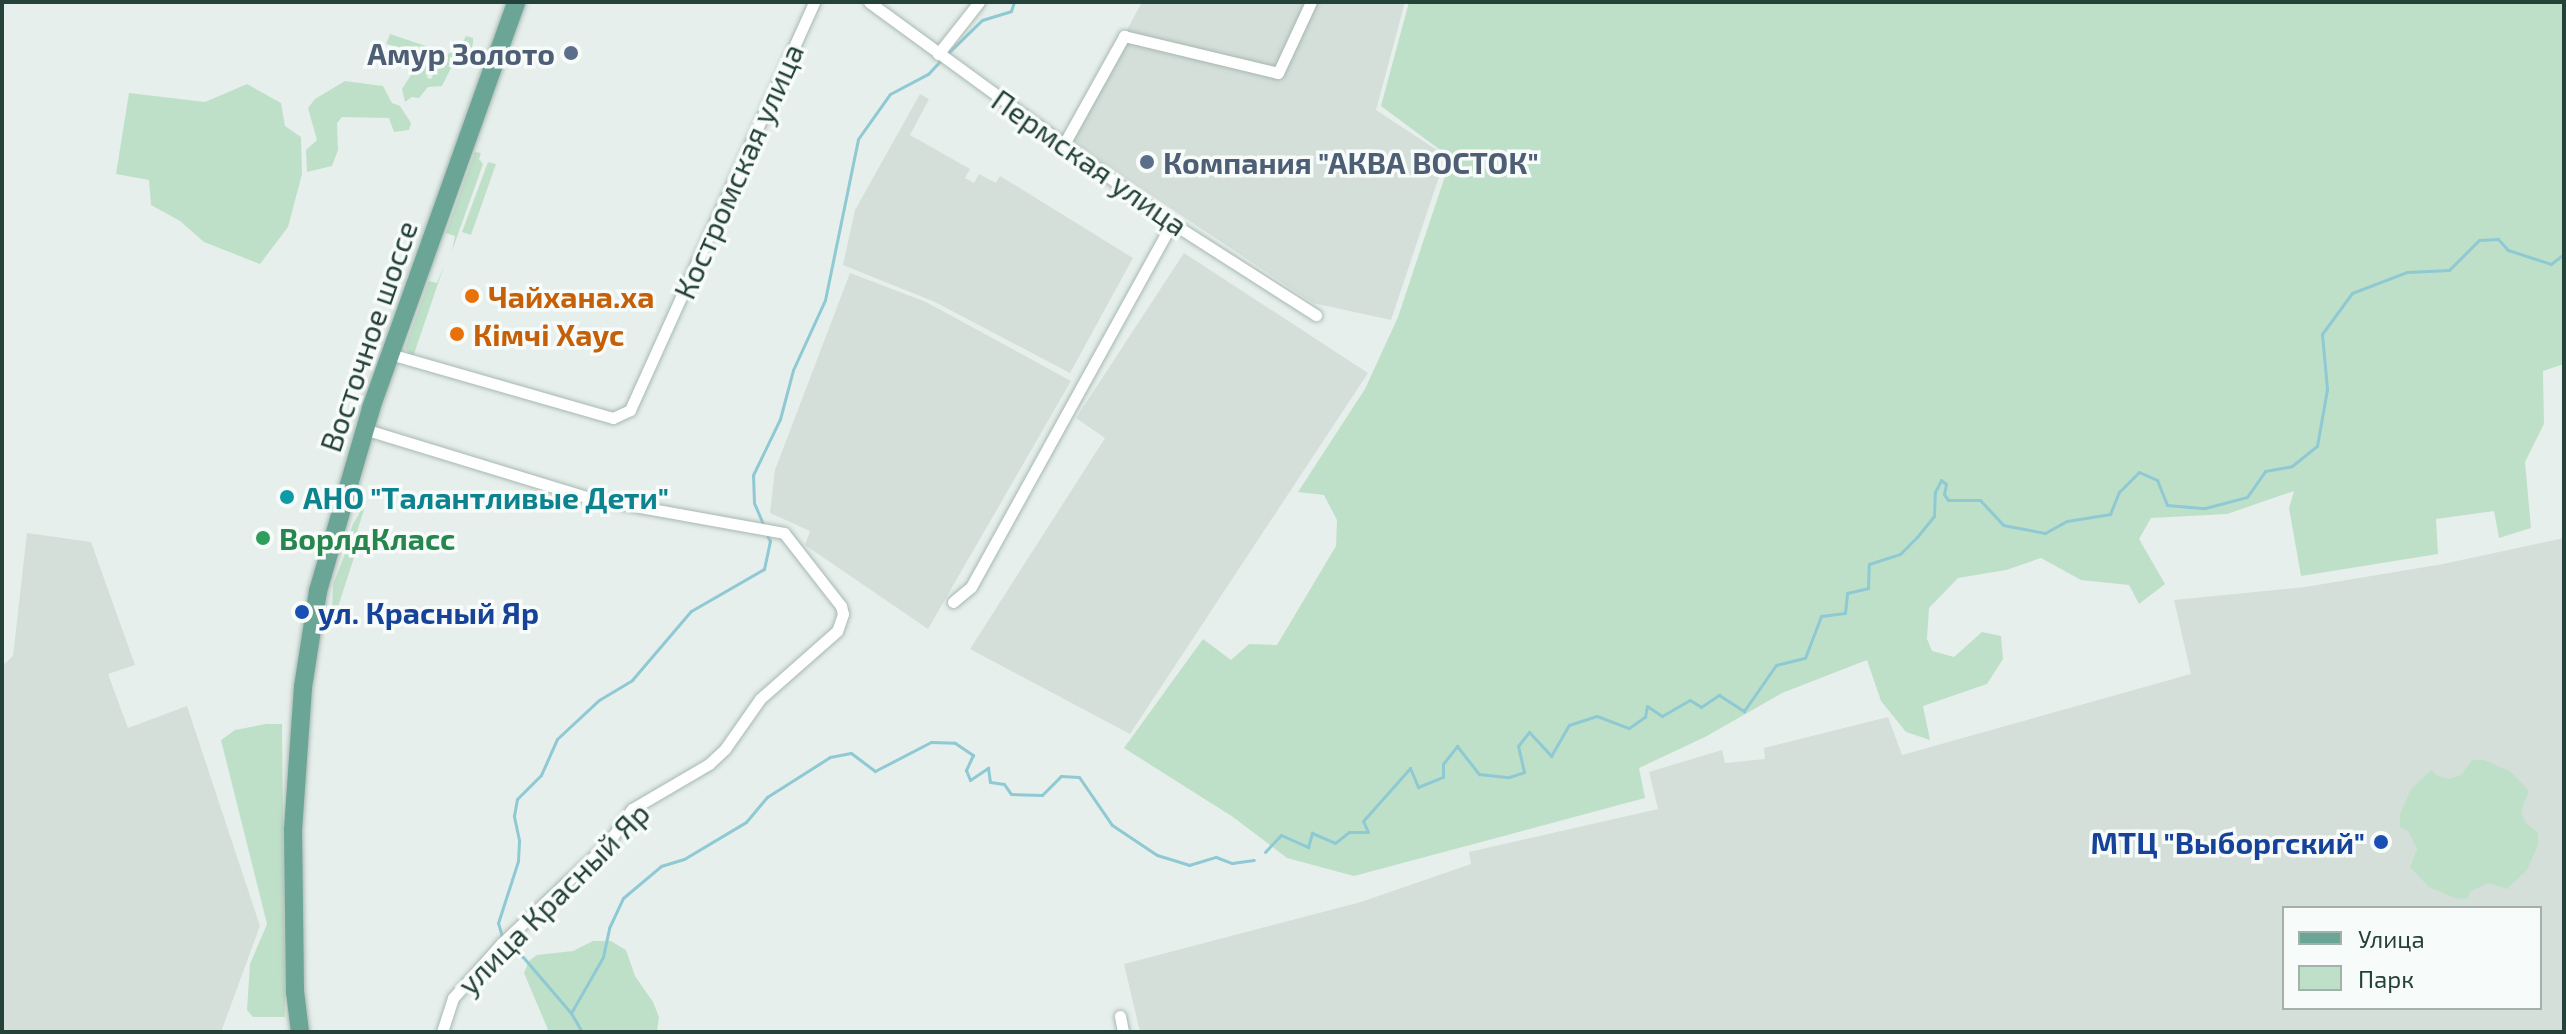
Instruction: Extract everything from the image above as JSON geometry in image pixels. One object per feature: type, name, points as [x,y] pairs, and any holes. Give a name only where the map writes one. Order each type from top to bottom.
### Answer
[{"type":"main road","name":"Восточное шоссе","points":[[300,1032],[295,993],[293,830],[303,687],[318,591],[364,429],[516,2]]},
{"type":"street","name":"Костромская улица","points":[[390,354],[613,418],[630,410],[814,2]]},
{"type":"street","name":"Пермская улица","points":[[869,2],[1172,223],[1316,315]]},
{"type":"street","points":[[938,54],[979,2]]},
{"type":"street","points":[[1064,144],[1124,36],[1278,73],[1311,2]]},
{"type":"street","points":[[953,602],[971,587],[1172,223]]},
{"type":"street","name":"улица Красный Яр","points":[[364,429],[590,498],[784,533],[841,606],[842,623],[837,631],[760,699],[736,737],[709,764],[632,809],[608,843],[502,943],[453,998],[442,1032]]},
{"type":"street","points":[[1120,1016],[1123,1032]]},
{"type":"shaded area","points":[[1142,2],[1405,2],[1376,110],[1446,156],[1391,320],[1313,303],[1068,140]]},
{"type":"shaded area","points":[[920,94],[929,99],[910,135],[970,169],[965,178],[974,183],[979,174],[996,183],[1000,176],[1133,258],[1070,373],[935,302],[843,265],[855,210]]},
{"type":"shaded area","points":[[1184,253],[1368,373],[1130,734],[970,649],[1105,438],[1076,418]]},
{"type":"shaded area","points":[[850,273],[926,302],[1071,381],[928,629],[805,545],[810,531],[770,513],[775,470]]},
{"type":"shaded area","points":[[27,533],[91,542],[135,665],[108,674],[128,728],[187,706],[260,926],[221,1032],[2,1032],[2,666],[13,656]]},
{"type":"shaded area","points":[[2564,538],[2564,1032],[1140,1032],[1124,964],[1361,902],[1471,864],[1469,852],[1658,809],[1649,772],[1722,750],[1725,763],[1765,759],[1764,748],[1888,717],[1902,755],[2191,674],[2174,600],[2305,587],[2443,564]]},
{"type":"green space","points":[[1409,2],[2564,2],[2564,364],[2543,371],[2544,424],[2525,462],[2531,528],[2499,538],[2494,511],[2436,519],[2438,554],[2301,576],[2289,508],[2294,491],[2227,514],[2151,518],[2139,539],[2165,584],[2139,604],[2129,585],[2081,580],[2041,558],[2006,570],[1958,578],[1929,608],[1927,639],[1932,651],[1954,657],[1982,632],[2001,636],[2003,659],[1987,684],[1923,706],[1930,740],[1906,732],[1881,701],[1867,660],[1782,693],[1705,737],[1639,768],[1645,798],[1354,876],[1287,858],[1233,817],[1124,748],[1203,639],[1231,660],[1249,644],[1277,645],[1336,546],[1337,520],[1324,495],[1298,492],[1365,389],[1398,317],[1451,158],[1381,106]]},
{"type":"green space","points":[[390,34],[426,46],[430,66],[427,78],[431,79],[443,55],[458,51],[466,36],[473,38],[473,43],[470,54],[453,64],[442,86],[428,87],[419,98],[412,97],[405,102],[402,89],[411,75],[416,51],[386,44]]},
{"type":"green space","points":[[345,81],[383,86],[392,103],[400,106],[411,123],[409,130],[394,132],[389,118],[342,117],[337,123],[338,150],[332,166],[307,172],[306,150],[317,140],[308,108],[315,99]]},
{"type":"green space","points":[[247,84],[281,103],[285,126],[301,137],[302,174],[288,227],[260,264],[204,242],[180,221],[151,205],[149,180],[116,174],[129,93],[205,102]]},
{"type":"green space","points":[[475,152],[481,153],[479,159],[483,164],[452,251],[455,236],[446,233]]},
{"type":"green space","points":[[488,162],[496,164],[471,235],[462,232]]},
{"type":"green space","points":[[444,266],[413,357],[405,348],[429,281],[437,283]]},
{"type":"green space","points":[[367,500],[356,535],[359,542],[336,613],[332,614],[333,584],[345,554],[350,555],[353,543],[347,541]]},
{"type":"green space","points":[[282,724],[285,1017],[253,1017],[247,1010],[250,964],[267,924],[221,740],[235,730]]},
{"type":"green space","points":[[2472,760],[2484,760],[2510,771],[2529,791],[2521,811],[2525,822],[2538,833],[2538,845],[2527,870],[2507,889],[2489,883],[2471,891],[2467,899],[2454,898],[2429,887],[2410,867],[2417,849],[2408,831],[2400,827],[2400,814],[2411,789],[2431,770],[2438,776],[2450,779],[2461,775]]},
{"type":"green space","points":[[593,941],[611,941],[626,950],[635,976],[659,1017],[657,1032],[549,1032],[524,973],[529,961],[537,955],[573,951]]},
{"type":"waterway","points":[[947,54],[982,20],[1011,11],[1014,2]]},
{"type":"waterway","points":[[763,524],[754,503],[753,475],[780,419],[793,370],[825,300],[858,139],[890,94],[928,74],[942,59]]},
{"type":"waterway","points":[[1265,852],[1281,835],[1308,847],[1312,833],[1335,843],[1349,832],[1368,832],[1363,821],[1410,768],[1418,787],[1443,777],[1443,764],[1457,746],[1479,774],[1509,777],[1524,772],[1518,746],[1529,732],[1551,756],[1569,725],[1597,716],[1629,728],[1645,717],[1647,706],[1662,716],[1690,700],[1701,707],[1719,695],[1744,711],[1776,665],[1805,658],[1821,616],[1845,613],[1847,593],[1868,588],[1869,564],[1900,554],[1917,537],[1934,516],[1935,492],[1941,480],[1946,484],[1944,494],[1948,500],[1980,500],[2003,525],[2045,533],[2067,521],[2110,514],[2119,492],[2139,472],[2157,480],[2167,505],[2205,508],[2247,497],[2265,471],[2292,466],[2317,446],[2327,389],[2322,334],[2352,293],[2407,272],[2449,270],[2479,240],[2498,239],[2508,250],[2551,264],[2564,254]]},
{"type":"waterway","points":[[503,940],[498,923],[518,861],[519,840],[514,816],[517,799],[541,775],[557,739],[599,700],[632,680],[691,611],[764,569],[770,541],[767,535]]},
{"type":"waterway","points":[[582,1032],[571,1013],[603,957],[609,928],[623,898],[661,866],[684,859],[746,822],[767,797],[830,757],[851,753],[875,771],[931,742],[955,743],[973,755],[966,770],[970,780],[988,768],[990,782],[1004,784],[1011,794],[1042,795],[1061,776],[1079,777],[1112,825],[1157,855],[1189,865],[1216,857],[1232,863],[1254,860]]},
{"type":"waterway","points":[[507,946],[523,957],[571,1013]]},
{"type":"place","name":"Амур Золото","points":[[571,53]]},
{"type":"place","name":"Компания \"АКВА ВОСТОК\"","points":[[1147,162]]},
{"type":"place","name":"Чайхана.ха","points":[[472,296]]},
{"type":"place","name":"Кiмчi Хаус","points":[[457,334]]},
{"type":"place","name":"АНО \"Талантливые Дети\"","points":[[287,497]]},
{"type":"place","name":"ВорлдКласс","points":[[263,538]]},
{"type":"place","name":"ул. Красный Яр","points":[[302,612]]},
{"type":"place","name":"МТЦ \"Выборгский\"","points":[[2381,842]]}]
